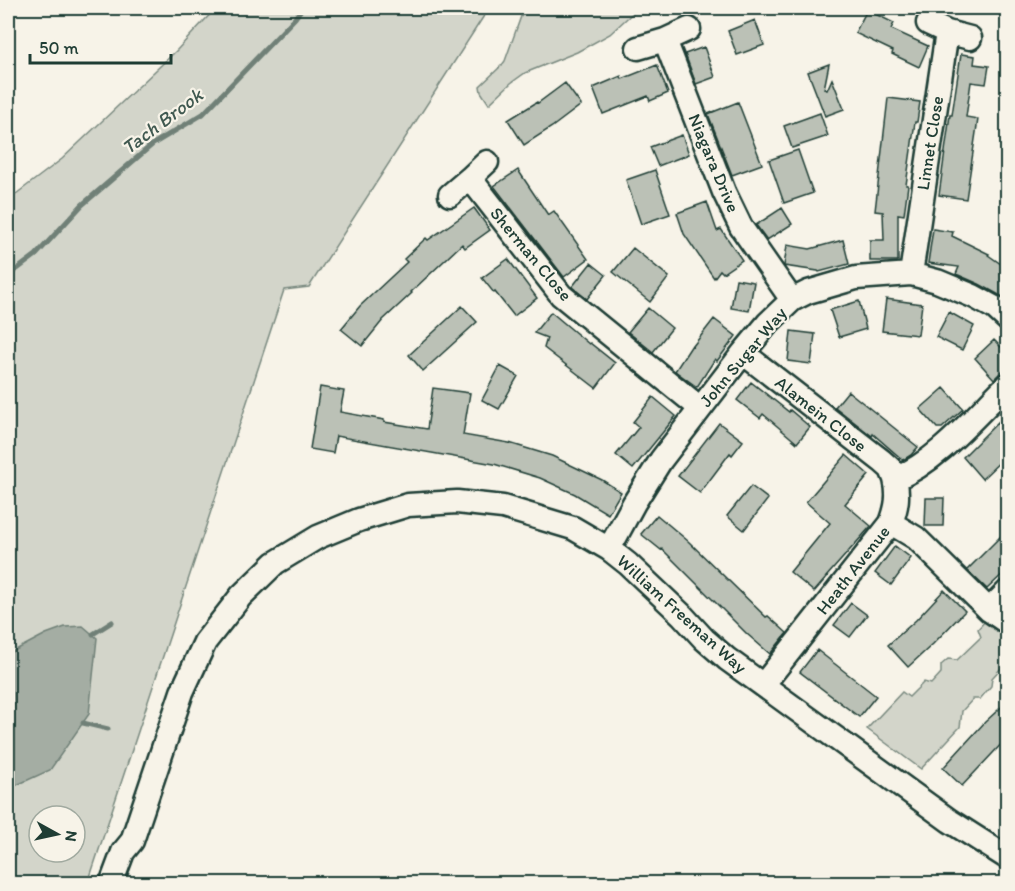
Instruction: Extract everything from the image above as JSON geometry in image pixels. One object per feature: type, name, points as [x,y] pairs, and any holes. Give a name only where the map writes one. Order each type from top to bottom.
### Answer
[{"type":"street","name":"Linnet Close","points":[[910,274],[938,27],[970,38]]},
{"type":"street","points":[[638,48],[665,40],[688,29]]},
{"type":"street","name":"Niagara Drive","points":[[665,40],[724,192],[741,227],[792,300]]},
{"type":"street","points":[[450,195],[487,162]]},
{"type":"street","name":"Sherman Close","points":[[470,178],[561,296],[700,408]]},
{"type":"street","name":"John Sugar Way","points":[[609,549],[659,464],[700,408],[742,353],[792,300],[808,292],[856,278],[910,274],[937,281],[973,296],[995,308],[1008,320]]},
{"type":"street","name":"Alamein Close","points":[[742,353],[882,461],[891,469],[895,479]]},
{"type":"street","points":[[895,479],[921,466],[1008,384]]},
{"type":"street","name":"Heath Avenue","points":[[763,685],[891,523],[898,496],[895,479]]},
{"type":"street","name":"William Freeman Way","points":[[132,841],[182,692],[205,642],[241,596],[275,563],[318,537],[359,520],[408,505],[458,502],[503,507],[573,528],[609,549],[654,588],[727,659],[950,821]]},
{"type":"street","points":[[891,523],[916,538],[998,616],[1008,591]]},
{"type":"street","points":[[950,821],[1008,858]]},
{"type":"street","points":[[950,821],[1008,875]]},
{"type":"street","points":[[111,884],[123,852],[132,841]]},
{"type":"street","points":[[125,884],[133,857],[132,841]]},
{"type":"shaded area","points":[[216,8],[489,8],[309,287],[284,290],[88,883],[8,884],[8,200],[62,159],[176,51]]},
{"type":"shaded area","points":[[524,8],[638,8],[610,34],[577,52],[525,73],[489,104],[480,86],[505,61]]},
{"type":"shaded area","points":[[985,621],[1007,637],[1007,666],[1003,666],[992,678],[991,686],[980,699],[973,699],[962,711],[960,727],[921,769],[867,729],[902,692],[909,697],[924,682],[931,684],[941,673],[941,665],[948,659],[957,660],[981,637],[978,629]]},
{"type":"shaded area","points":[[83,626],[97,638],[89,714],[50,770],[8,789],[8,654],[46,634],[65,627]]},
{"type":"building","points":[[867,10],[894,23],[891,29],[928,46],[919,67],[892,54],[893,51],[855,33]]},
{"type":"building","points":[[755,20],[764,45],[737,55],[728,31]]},
{"type":"building","points":[[704,47],[715,77],[696,84],[685,54]]},
{"type":"building","points":[[961,54],[975,56],[974,64],[989,66],[986,84],[971,82],[966,117],[978,119],[966,199],[939,195]]},
{"type":"building","points":[[829,64],[824,89],[827,90],[832,79],[844,109],[825,116],[808,72]]},
{"type":"building","points":[[657,65],[668,93],[650,101],[648,96],[603,114],[593,88],[621,76],[622,79]]},
{"type":"building","points":[[565,83],[581,105],[524,145],[508,120],[538,103]]},
{"type":"building","points":[[888,98],[920,102],[906,185],[908,185],[904,215],[898,214],[898,261],[870,261],[870,240],[884,240],[883,212],[875,211]]},
{"type":"building","points":[[738,102],[762,164],[732,175],[708,114]]},
{"type":"building","points":[[820,113],[828,136],[792,148],[784,126]]},
{"type":"building","points":[[682,135],[689,154],[658,166],[650,147]]},
{"type":"building","points":[[798,150],[813,193],[784,203],[769,160]]},
{"type":"building","points":[[518,170],[548,215],[554,211],[588,259],[564,277],[494,186]]},
{"type":"building","points":[[655,170],[670,214],[641,224],[626,180]]},
{"type":"building","points":[[707,202],[717,231],[721,229],[742,260],[723,273],[720,270],[714,278],[684,234],[677,213]]},
{"type":"building","points":[[474,208],[490,230],[465,248],[462,244],[383,320],[362,346],[341,329],[360,306],[407,262],[404,259],[426,238],[428,240]]},
{"type":"building","points":[[782,208],[792,224],[767,240],[756,225]]},
{"type":"building","points":[[933,229],[953,232],[952,236],[989,254],[1008,269],[1008,301],[956,274],[959,267],[928,263]]},
{"type":"building","points":[[843,240],[849,264],[819,272],[784,266],[787,245],[810,249]]},
{"type":"building","points":[[633,248],[669,277],[650,302],[613,272]]},
{"type":"building","points":[[508,259],[537,298],[514,316],[482,278]]},
{"type":"building","points":[[591,263],[606,275],[587,299],[572,287]]},
{"type":"building","points":[[736,279],[754,282],[749,311],[731,308]]},
{"type":"building","points":[[886,299],[922,304],[918,335],[882,331]]},
{"type":"building","points":[[859,301],[866,329],[839,337],[830,310]]},
{"type":"building","points":[[462,306],[477,322],[423,371],[409,355]]},
{"type":"building","points":[[648,308],[672,328],[653,352],[628,332]]},
{"type":"building","points":[[551,312],[615,363],[596,388],[544,348],[547,338],[534,333]]},
{"type":"building","points":[[949,312],[974,326],[962,350],[936,337]]},
{"type":"building","points":[[714,319],[736,336],[717,361],[715,359],[697,387],[675,371],[692,345]]},
{"type":"building","points":[[791,331],[815,334],[811,364],[788,361]]},
{"type":"building","points":[[994,340],[1008,354],[1008,365],[994,379],[975,358]]},
{"type":"building","points":[[500,366],[518,376],[499,409],[482,400]]},
{"type":"building","points":[[751,382],[810,427],[797,443],[763,414],[760,418],[737,400]]},
{"type":"building","points":[[320,387],[344,391],[340,412],[427,429],[433,388],[470,393],[463,435],[509,443],[552,456],[602,480],[621,492],[608,514],[575,494],[540,478],[494,464],[336,436],[333,453],[310,449]]},
{"type":"building","points":[[944,388],[963,409],[942,428],[937,428],[920,409]]},
{"type":"building","points":[[848,391],[918,447],[911,455],[903,460],[873,434],[872,436],[835,407]]},
{"type":"building","points":[[653,397],[676,416],[633,469],[616,455],[639,427],[633,422]]},
{"type":"building","points":[[1000,420],[1008,427],[1008,454],[982,479],[963,457]]},
{"type":"building","points":[[719,423],[743,441],[732,455],[730,453],[700,493],[678,476]]},
{"type":"building","points":[[846,455],[869,475],[845,504],[871,526],[814,592],[790,572],[830,523],[806,502]]},
{"type":"building","points":[[751,486],[768,499],[744,530],[727,516]]},
{"type":"building","points":[[926,498],[944,498],[943,526],[925,526]]},
{"type":"building","points":[[657,515],[688,541],[766,617],[768,616],[787,633],[770,654],[662,549],[641,534]]},
{"type":"building","points":[[1008,529],[1008,569],[987,589],[967,570]]},
{"type":"building","points":[[895,546],[911,558],[891,585],[875,573]]},
{"type":"building","points":[[944,590],[965,611],[908,667],[888,645]]},
{"type":"building","points":[[851,603],[867,615],[850,637],[834,625]]},
{"type":"building","points":[[817,650],[876,696],[859,717],[800,672]]},
{"type":"building","points":[[1008,701],[1008,737],[962,786],[943,768],[985,722]]},
{"type":"waterway","name":"Tach Brook","points":[[8,276],[36,255],[82,205],[153,144],[203,114],[302,8]]},
{"type":"waterway","points":[[93,634],[112,622]]},
{"type":"waterway","points":[[83,723],[108,729]]}]
